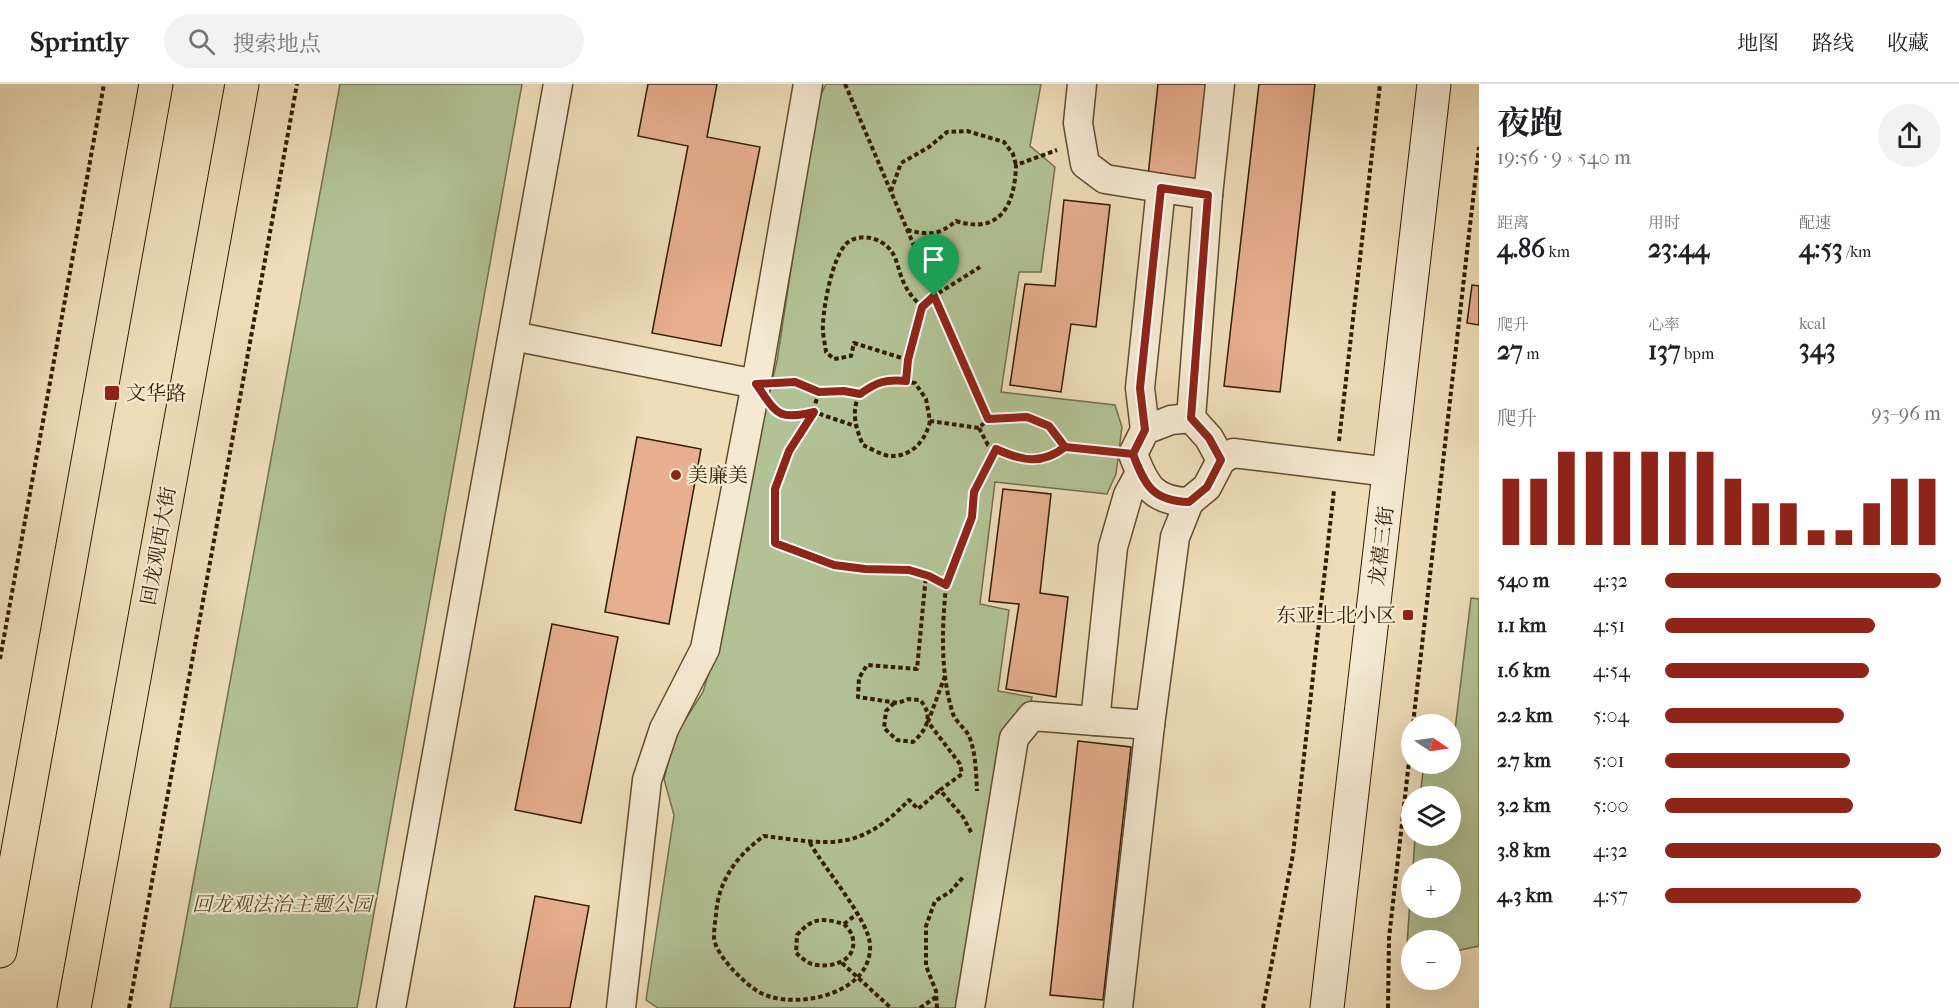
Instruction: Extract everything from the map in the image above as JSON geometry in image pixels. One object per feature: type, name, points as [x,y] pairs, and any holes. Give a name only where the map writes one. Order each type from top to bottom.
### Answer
[{"type":"main road","points":[[0,951],[156,84]]},
{"type":"main road","name":"回龙观西大街","points":[[74,1008],[242,84]]},
{"type":"street","points":[[391,1008],[558,84]]},
{"type":"street","points":[[621,1008],[647,780],[664,729],[705,649],[756,384],[808,84]]},
{"type":"street","points":[[1082,84],[1078,123],[1085,164],[1105,178],[1208,195]]},
{"type":"street","points":[[1220,84],[1208,195],[1191,418],[1209,438],[1221,460]]},
{"type":"street","name":"龙禧三街","points":[[1327,1008],[1434,84]]},
{"type":"street","points":[[1161,188],[1140,388],[1139,452],[1145,484],[1170,501],[1189,502]]},
{"type":"street","points":[[513,336],[756,384]]},
{"type":"street","points":[[1095,721],[1113,547],[1139,452],[1170,420],[1191,418]]},
{"type":"street","points":[[1118,1008],[1150,724],[1175,537],[1189,502],[1207,487],[1221,460],[1233,453],[1389,472]]},
{"type":"street","points":[[970,1008],[1014,738],[1032,716],[1150,724]]},
{"type":"path","points":[[0,659],[104,84]]},
{"type":"path","points":[[129,1008],[297,84]]},
{"type":"path","points":[[845,84],[988,419]]},
{"type":"path","points":[[1263,1008],[1293,854],[1380,84]]},
{"type":"path","points":[[891,191],[901,163],[930,147],[947,132],[967,131],[997,138],[1004,142],[1013,154],[1016,165],[1015,185],[1010,202],[1000,216],[988,224],[972,226],[956,221],[948,228],[929,235],[906,230]]},
{"type":"path","points":[[1016,165],[1081,142]]},
{"type":"path","points":[[1414,714],[1479,147]]},
{"type":"path","points":[[908,360],[854,343],[851,356],[834,359],[826,352],[822,327],[825,299],[837,261],[846,244],[861,237],[880,241],[894,253],[904,284],[913,299],[922,307]]},
{"type":"path","points":[[906,381],[908,360],[922,307],[934,296],[980,267]]},
{"type":"path","points":[[906,381],[915,383],[926,399],[930,421],[927,434],[909,453],[889,456],[863,446],[855,426],[855,408],[860,394],[876,382],[906,381]]},
{"type":"path","points":[[756,384],[795,382],[819,392],[844,391],[860,394]]},
{"type":"path","points":[[756,384],[777,413],[791,417],[814,412],[855,426]]},
{"type":"path","points":[[819,392],[814,412],[789,451],[775,489],[775,543],[834,565],[865,569],[909,570],[946,585]]},
{"type":"path","points":[[979,429],[988,419],[1027,417],[1049,426],[1065,447]]},
{"type":"path","points":[[930,421],[979,429]]},
{"type":"path","points":[[979,429],[988,445],[1032,460],[1053,456],[1065,447],[1139,452]]},
{"type":"path","points":[[978,801],[974,757],[969,735],[954,716],[945,676],[943,620],[946,585],[972,517],[974,492],[996,449]]},
{"type":"path","points":[[810,843],[863,922],[870,943],[869,961],[858,976],[839,992],[793,1000],[768,997],[747,984],[725,962],[714,940],[716,902],[728,872],[744,850],[764,836],[810,843],[846,842],[870,832],[891,819],[909,800],[918,809],[962,774],[960,764],[928,722],[926,707],[920,700],[908,699],[894,703],[858,697],[859,678],[867,665],[917,669],[926,575]]},
{"type":"path","points":[[894,703],[886,711],[884,728],[897,740],[913,742],[923,733],[945,676]]},
{"type":"path","points":[[1388,1008],[1392,908],[1407,774]]},
{"type":"path","points":[[940,790],[963,817],[974,837]]},
{"type":"path","points":[[937,1008],[926,966],[926,926],[935,901],[950,892],[970,868]]},
{"type":"path","points":[[844,924],[857,914]]},
{"type":"path","points":[[823,920],[844,924],[853,936],[851,953],[842,963],[828,965],[810,963],[796,953],[797,935],[808,922],[823,920]]},
{"type":"path","points":[[842,963],[858,976],[873,994],[891,1008]]},
{"type":"path","points":[[920,1008],[936,998]]},
{"type":"green space","name":"回龙观法治主题公园","points":[[340,84],[522,84],[357,1008],[170,1008]]},
{"type":"green space","points":[[826,84],[1041,84],[1030,146],[1055,167],[1041,272],[1019,272],[1001,392],[1115,405],[1122,427],[1116,474],[1107,494],[995,482],[980,604],[1009,610],[998,691],[1032,697],[965,990],[956,1008],[658,1008],[646,1000],[674,815],[664,779],[675,736],[703,692],[728,608],[748,479],[777,361],[816,105]]},
{"type":"green space","points":[[1471,598],[1479,599],[1479,946],[1461,950],[1461,930],[1408,930],[1409,918],[1461,918],[1461,858],[1414,858],[1414,846],[1461,846],[1461,786],[1421,786],[1423,774],[1461,774],[1461,714],[1457,714]]},
{"type":"building","points":[[648,84],[717,84],[707,137],[760,147],[721,346],[652,333],[688,146],[638,136]]},
{"type":"building","points":[[1158,84],[1212,84],[1201,181],[1148,176]]},
{"type":"building","points":[[1259,84],[1315,84],[1280,392],[1224,386]]},
{"type":"building","points":[[1064,200],[1110,205],[1096,327],[1071,324],[1061,392],[1010,385],[1025,284],[1055,286]]},
{"type":"building","points":[[1472,285],[1479,286],[1479,325],[1467,323]]},
{"type":"building","points":[[637,437],[701,449],[669,624],[605,612]]},
{"type":"building","points":[[1003,489],[1051,494],[1040,593],[1068,597],[1056,697],[1006,689],[1019,604],[989,601]]},
{"type":"building","points":[[552,624],[618,637],[581,823],[515,810]]},
{"type":"building","points":[[1078,741],[1131,747],[1103,1000],[1050,995]]},
{"type":"building","points":[[535,896],[589,906],[570,1008],[514,1008]]},
{"type":"place","name":"文华路","points":[[112,393]]},
{"type":"place","name":"美廉美","points":[[676,475]]},
{"type":"place","name":"东亚上北小区","points":[[1408,615]]},
{"type":"route","points":[[934,296],[922,307],[908,360],[906,381],[876,382],[860,394],[844,391],[819,392],[795,382],[756,384],[777,413],[791,417],[814,412],[789,451],[775,489],[775,543],[834,565],[865,569],[909,570],[929,576],[946,585],[972,517],[974,492],[996,449],[1009,455],[1032,460],[1053,456],[1065,447],[1133,454],[1145,430],[1140,388],[1161,188],[1208,195],[1191,418],[1209,438],[1221,460],[1207,487],[1189,502],[1170,501],[1145,484],[1133,454],[1065,447],[1049,426],[1027,417],[988,419],[934,296]]}]
